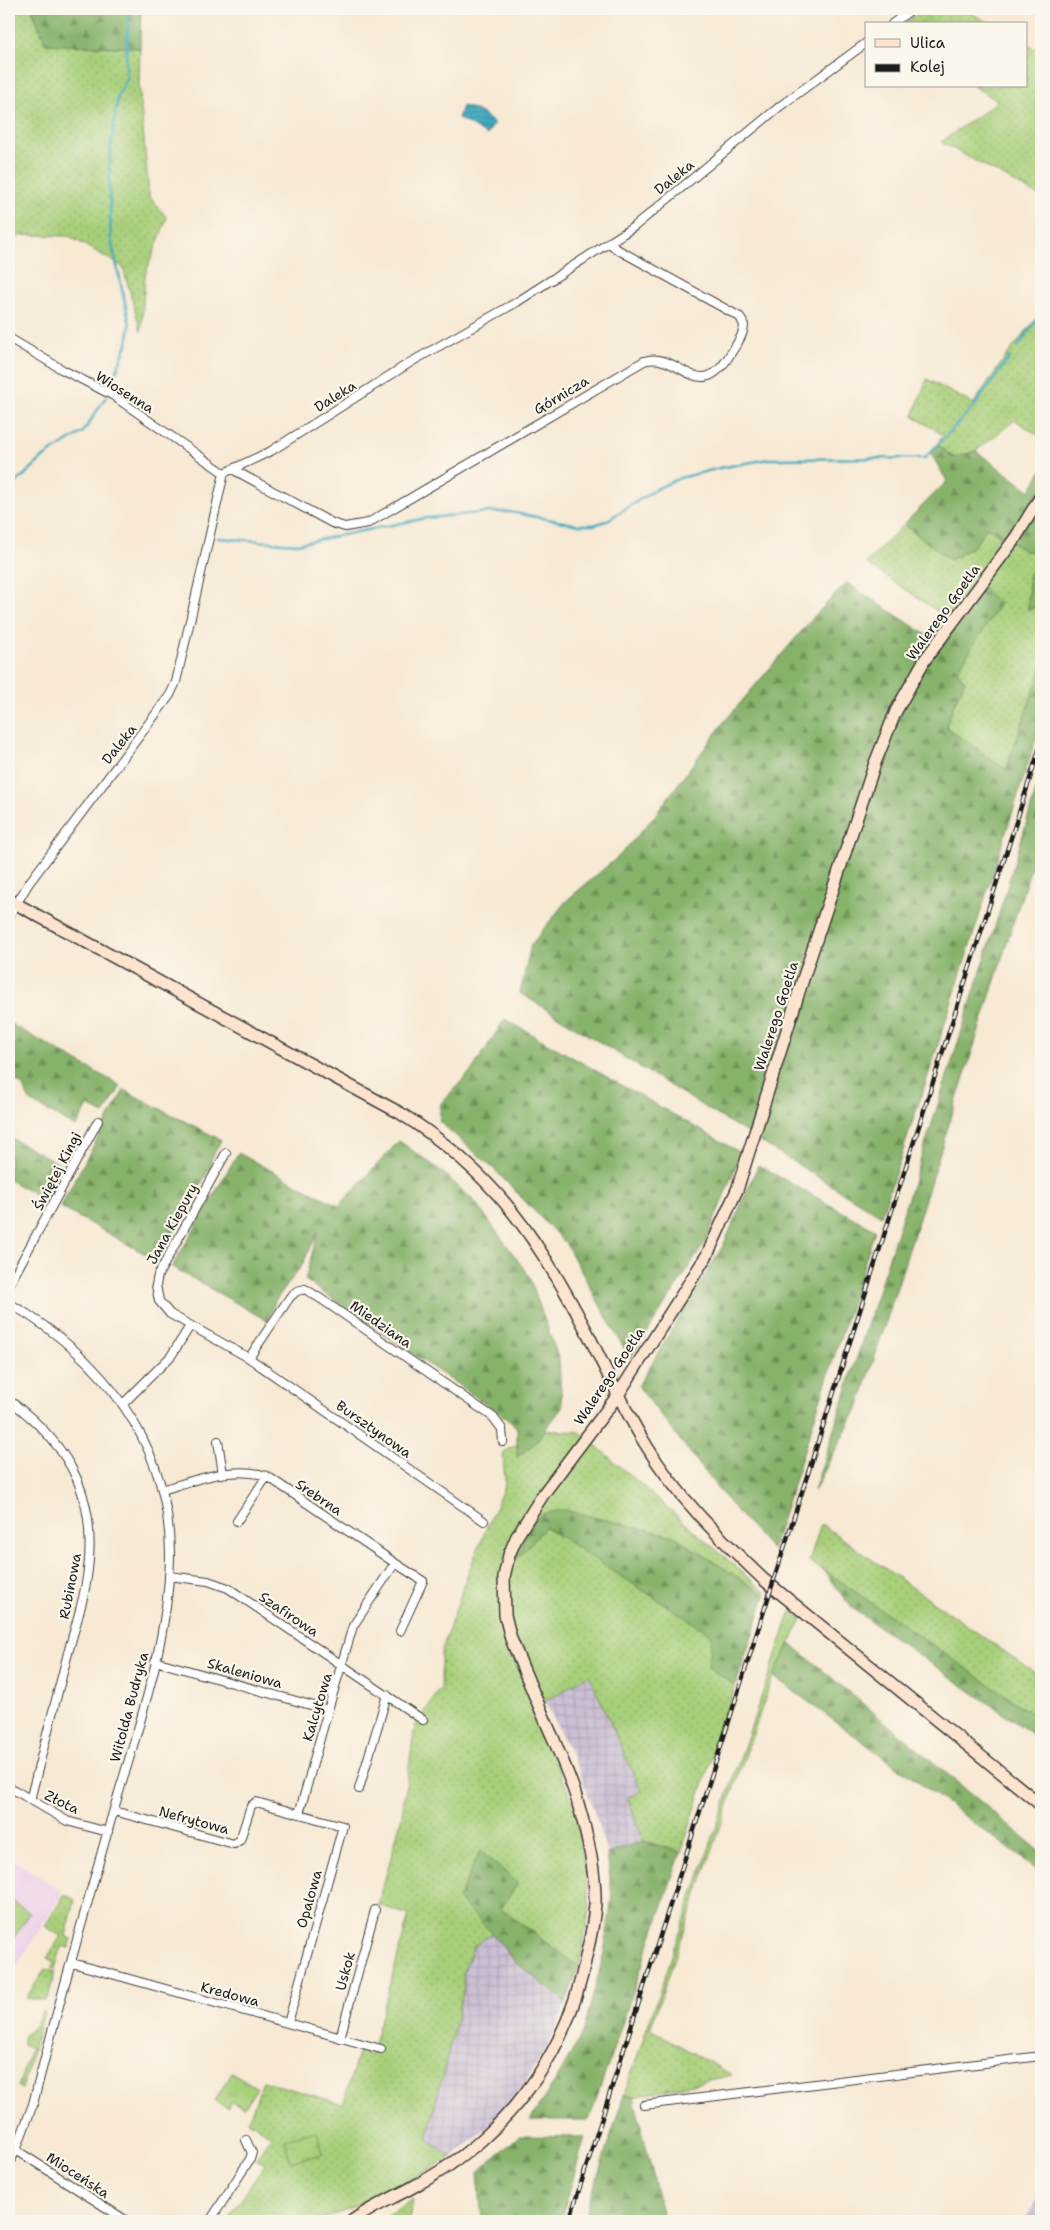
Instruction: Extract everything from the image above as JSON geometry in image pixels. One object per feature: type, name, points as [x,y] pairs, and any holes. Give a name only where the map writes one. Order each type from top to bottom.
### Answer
[{"type":"street","points":[[895,22],[912,9]]},
{"type":"street","name":"Daleka","points":[[9,916],[13,902],[170,695],[176,682],[224,473],[271,451],[411,362],[517,302],[635,226],[779,107],[865,44]]},
{"type":"street","name":"Górnicza","points":[[232,470],[324,520],[345,527],[356,526],[368,523],[644,361],[656,358],[696,377],[708,376],[717,372],[725,363],[744,329],[744,323],[740,317],[615,248],[610,242]]},
{"type":"street","name":"Wiosenna","points":[[9,338],[112,396],[224,473]]},
{"type":"street","name":"Walerego Goetla","points":[[352,2221],[366,2210],[410,2189],[456,2161],[506,2118],[524,2097],[545,2067],[559,2042],[579,1992],[592,1929],[595,1904],[590,1855],[577,1798],[511,1639],[505,1615],[504,1577],[510,1555],[527,1517],[618,1395],[706,1255],[737,1190],[853,828],[875,763],[896,711],[924,661],[1016,537],[1041,496]]},
{"type":"street","points":[[13,902],[400,1114],[421,1126],[463,1159],[493,1188],[529,1231],[543,1252],[646,1446],[681,1496],[721,1539],[763,1579],[1041,1805]]},
{"type":"street","name":"Świętej Kingi","points":[[9,1285],[98,1121]]},
{"type":"street","name":"Jana Kiepury","points":[[226,1153],[168,1256],[158,1275],[156,1285],[159,1301],[163,1308],[190,1326],[249,1358]]},
{"type":"street","name":"Miedziana","points":[[249,1358],[286,1302],[297,1291],[305,1289],[321,1298],[493,1417],[502,1429],[503,1442]]},
{"type":"street","name":"Witolda Budryka","points":[[9,1303],[70,1345],[93,1367],[124,1404],[149,1452],[162,1490],[169,1531],[169,1576],[155,1661],[145,1704],[34,2104],[9,2164]]},
{"type":"street","points":[[124,1404],[171,1356],[190,1326]]},
{"type":"street","name":"Bursztynowa","points":[[249,1358],[484,1520]]},
{"type":"street","name":"Rubinowa","points":[[9,1400],[47,1433],[66,1458],[86,1502],[91,1542],[86,1584],[30,1800]]},
{"type":"street","points":[[218,1441],[223,1474]]},
{"type":"street","name":"Srebrna","points":[[162,1490],[242,1471],[267,1476],[423,1581],[400,1631]]},
{"type":"street","points":[[237,1521],[267,1476]]},
{"type":"street","name":"Kalcytowa","points":[[300,1814],[352,1631],[395,1563]]},
{"type":"street","name":"Szafirowa","points":[[169,1576],[208,1581],[228,1588],[423,1720]]},
{"type":"street","name":"Skaleniowa","points":[[155,1661],[328,1710]]},
{"type":"street","points":[[360,1789],[387,1695]]},
{"type":"street","name":"Złota","points":[[9,1787],[67,1820],[108,1832]]},
{"type":"street","name":"Nefrytowa","points":[[114,1811],[234,1844],[240,1840],[253,1803],[260,1803],[300,1814]]},
{"type":"street","name":"Opalowa","points":[[288,2023],[343,1826],[300,1814]]},
{"type":"street","name":"Uskok","points":[[340,2038],[374,1910]]},
{"type":"street","name":"Kredowa","points":[[72,1963],[381,2049]]},
{"type":"street","points":[[644,2105],[1041,2056]]},
{"type":"street","points":[[210,2221],[250,2159],[252,2153],[246,2140]]},
{"type":"street","name":"Mioceńska","points":[[16,2150],[127,2221]]},
{"type":"shaded area","points":[[588,1675],[641,1791],[628,1798],[643,1841],[607,1854],[594,1811],[577,1766],[545,1701]]},
{"type":"shaded area","points":[[9,1857],[63,1892],[9,1979]]},
{"type":"shaded area","points":[[492,1933],[514,1961],[566,2002],[554,2035],[519,2093],[490,2125],[451,2157],[427,2138],[464,1988],[463,1973],[474,1946]]},
{"type":"shaded area","points":[[1041,2193],[1041,2221],[1024,2221]]},
{"type":"green space","points":[[9,9],[32,9],[46,44],[140,48],[139,83],[149,196],[167,218],[145,275],[141,332],[123,267],[69,236],[22,235],[9,240]]},
{"type":"green space","points":[[32,9],[141,9],[140,48],[46,44]]},
{"type":"green space","points":[[923,9],[964,9],[987,22],[907,22]]},
{"type":"green space","points":[[1028,45],[1041,52],[1041,197],[941,142],[998,101],[976,88],[1028,88]]},
{"type":"green space","points":[[1041,313],[1041,437],[1015,420],[976,451],[954,458],[937,444],[943,435],[913,416],[927,379],[973,404],[1007,355]]},
{"type":"green space","points":[[937,444],[954,458],[976,451],[1030,491],[1041,471],[1041,552],[1025,551],[987,527],[974,546],[950,560],[904,524],[947,481],[930,452]]},
{"type":"green space","points":[[904,524],[950,560],[974,546],[987,527],[1025,551],[1041,552],[1041,562],[1038,561],[1029,610],[1041,605],[1041,669],[1006,771],[946,727],[953,706],[965,681],[956,671],[957,624],[866,563]]},
{"type":"green space","points":[[1038,561],[1041,562],[1041,605],[1028,610],[1029,574]]},
{"type":"green space","points":[[847,583],[942,645],[983,587],[1000,604],[957,671],[965,681],[953,706],[946,727],[1006,770],[1041,669],[1041,723],[929,1073],[881,1216],[520,993],[531,945],[566,901],[619,856],[653,818],[724,722],[818,612]]},
{"type":"green space","points":[[1041,774],[1041,836],[860,1403],[814,1491],[996,924]]},
{"type":"green space","points":[[505,1019],[741,1153],[706,1241],[630,1359],[566,1244],[494,1169],[439,1121],[441,1103],[472,1070]]},
{"type":"green space","points":[[9,1023],[121,1086],[104,1114],[88,1106],[76,1127],[30,1101],[22,1085],[9,1076]]},
{"type":"green space","points":[[124,1090],[221,1140],[211,1160],[211,1166],[158,1261],[60,1207]]},
{"type":"green space","points":[[9,1137],[66,1167],[46,1200],[9,1180]]},
{"type":"green space","points":[[399,1141],[440,1170],[476,1203],[529,1276],[559,1360],[562,1408],[534,1444],[517,1457],[517,1428],[505,1417],[305,1280],[318,1232],[302,1265],[275,1301],[268,1321],[172,1267],[238,1153],[339,1206]]},
{"type":"green space","points":[[758,1165],[875,1230],[772,1550],[731,1505],[638,1386],[724,1244]]},
{"type":"green space","points":[[543,1430],[580,1432],[766,1593],[681,1852],[643,1841],[628,1798],[641,1791],[589,1675],[532,1709],[575,1806],[590,1906],[579,1967],[501,1909],[458,1899],[492,1933],[474,1946],[463,1973],[464,1988],[427,2138],[451,2157],[363,2204],[318,2221],[227,2221],[265,2164],[256,2159],[271,2135],[248,2121],[263,2081],[343,2104],[359,2051],[371,2055],[409,1915],[378,1905],[401,1820],[415,1726],[441,1688],[441,1653],[468,1573],[505,1484],[503,1452]]},
{"type":"green space","points":[[564,1510],[674,1536],[765,1595],[735,1686],[708,1667],[712,1635],[545,1527],[513,1563],[529,1530],[537,1519],[546,1513]]},
{"type":"green space","points":[[821,1524],[1041,1677],[1041,1720],[809,1561]]},
{"type":"green space","points":[[821,1568],[1041,1720],[1041,1740],[852,1608]]},
{"type":"green space","points":[[791,1611],[802,1619],[773,1676],[650,2029],[732,2075],[634,2097],[624,2095]]},
{"type":"green space","points":[[790,1643],[1041,1852],[1041,1872],[773,1676]]},
{"type":"green space","points":[[643,1841],[681,1852],[589,2120],[530,2120],[561,2072],[584,2030],[604,1953],[612,1897],[607,1854]]},
{"type":"green space","points":[[480,1851],[518,1883],[501,1909],[579,1967],[566,2002],[514,1961],[492,1933],[458,1899]]},
{"type":"green space","points":[[65,1894],[75,1900],[66,1936],[72,1939],[69,1948],[62,1946],[55,1969],[51,1968],[54,1962],[47,1958],[61,1936],[45,1926]]},
{"type":"green space","points":[[9,1899],[30,1913],[9,1945]]},
{"type":"green space","points":[[45,1969],[55,1972],[48,1998],[45,2001],[26,1998]]},
{"type":"green space","points":[[43,2010],[44,2013],[22,2089],[18,2087],[31,2048],[23,2044],[23,2038],[34,2026]]},
{"type":"green space","points":[[232,2072],[257,2088],[244,2108],[232,2101],[227,2108],[215,2100]]},
{"type":"green space","points":[[624,2095],[634,2097],[664,2221],[583,2221]]},
{"type":"green space","points":[[317,2131],[323,2154],[290,2162],[285,2139]]},
{"type":"green space","points":[[519,2136],[585,2137],[561,2221],[482,2221],[478,2172]]},
{"type":"green space","points":[[413,2199],[410,2221],[379,2221]]},
{"type":"water","points":[[462,106],[479,112],[494,124],[487,135],[458,118]]},
{"type":"waterway","points":[[111,385],[127,344],[130,325],[111,239],[109,178],[111,145],[118,95],[127,79],[126,60],[129,9]]},
{"type":"waterway","points":[[1018,346],[1041,315]]},
{"type":"waterway","points":[[218,538],[297,544],[427,518],[490,512],[510,512],[579,525],[594,525],[606,521],[658,488],[680,478],[720,468],[768,459],[925,458],[975,405],[1010,357]]},
{"type":"waterway","points":[[9,489],[45,456],[83,432],[106,397]]},
{"type":"railway","points":[[569,2221],[1041,744]]}]
